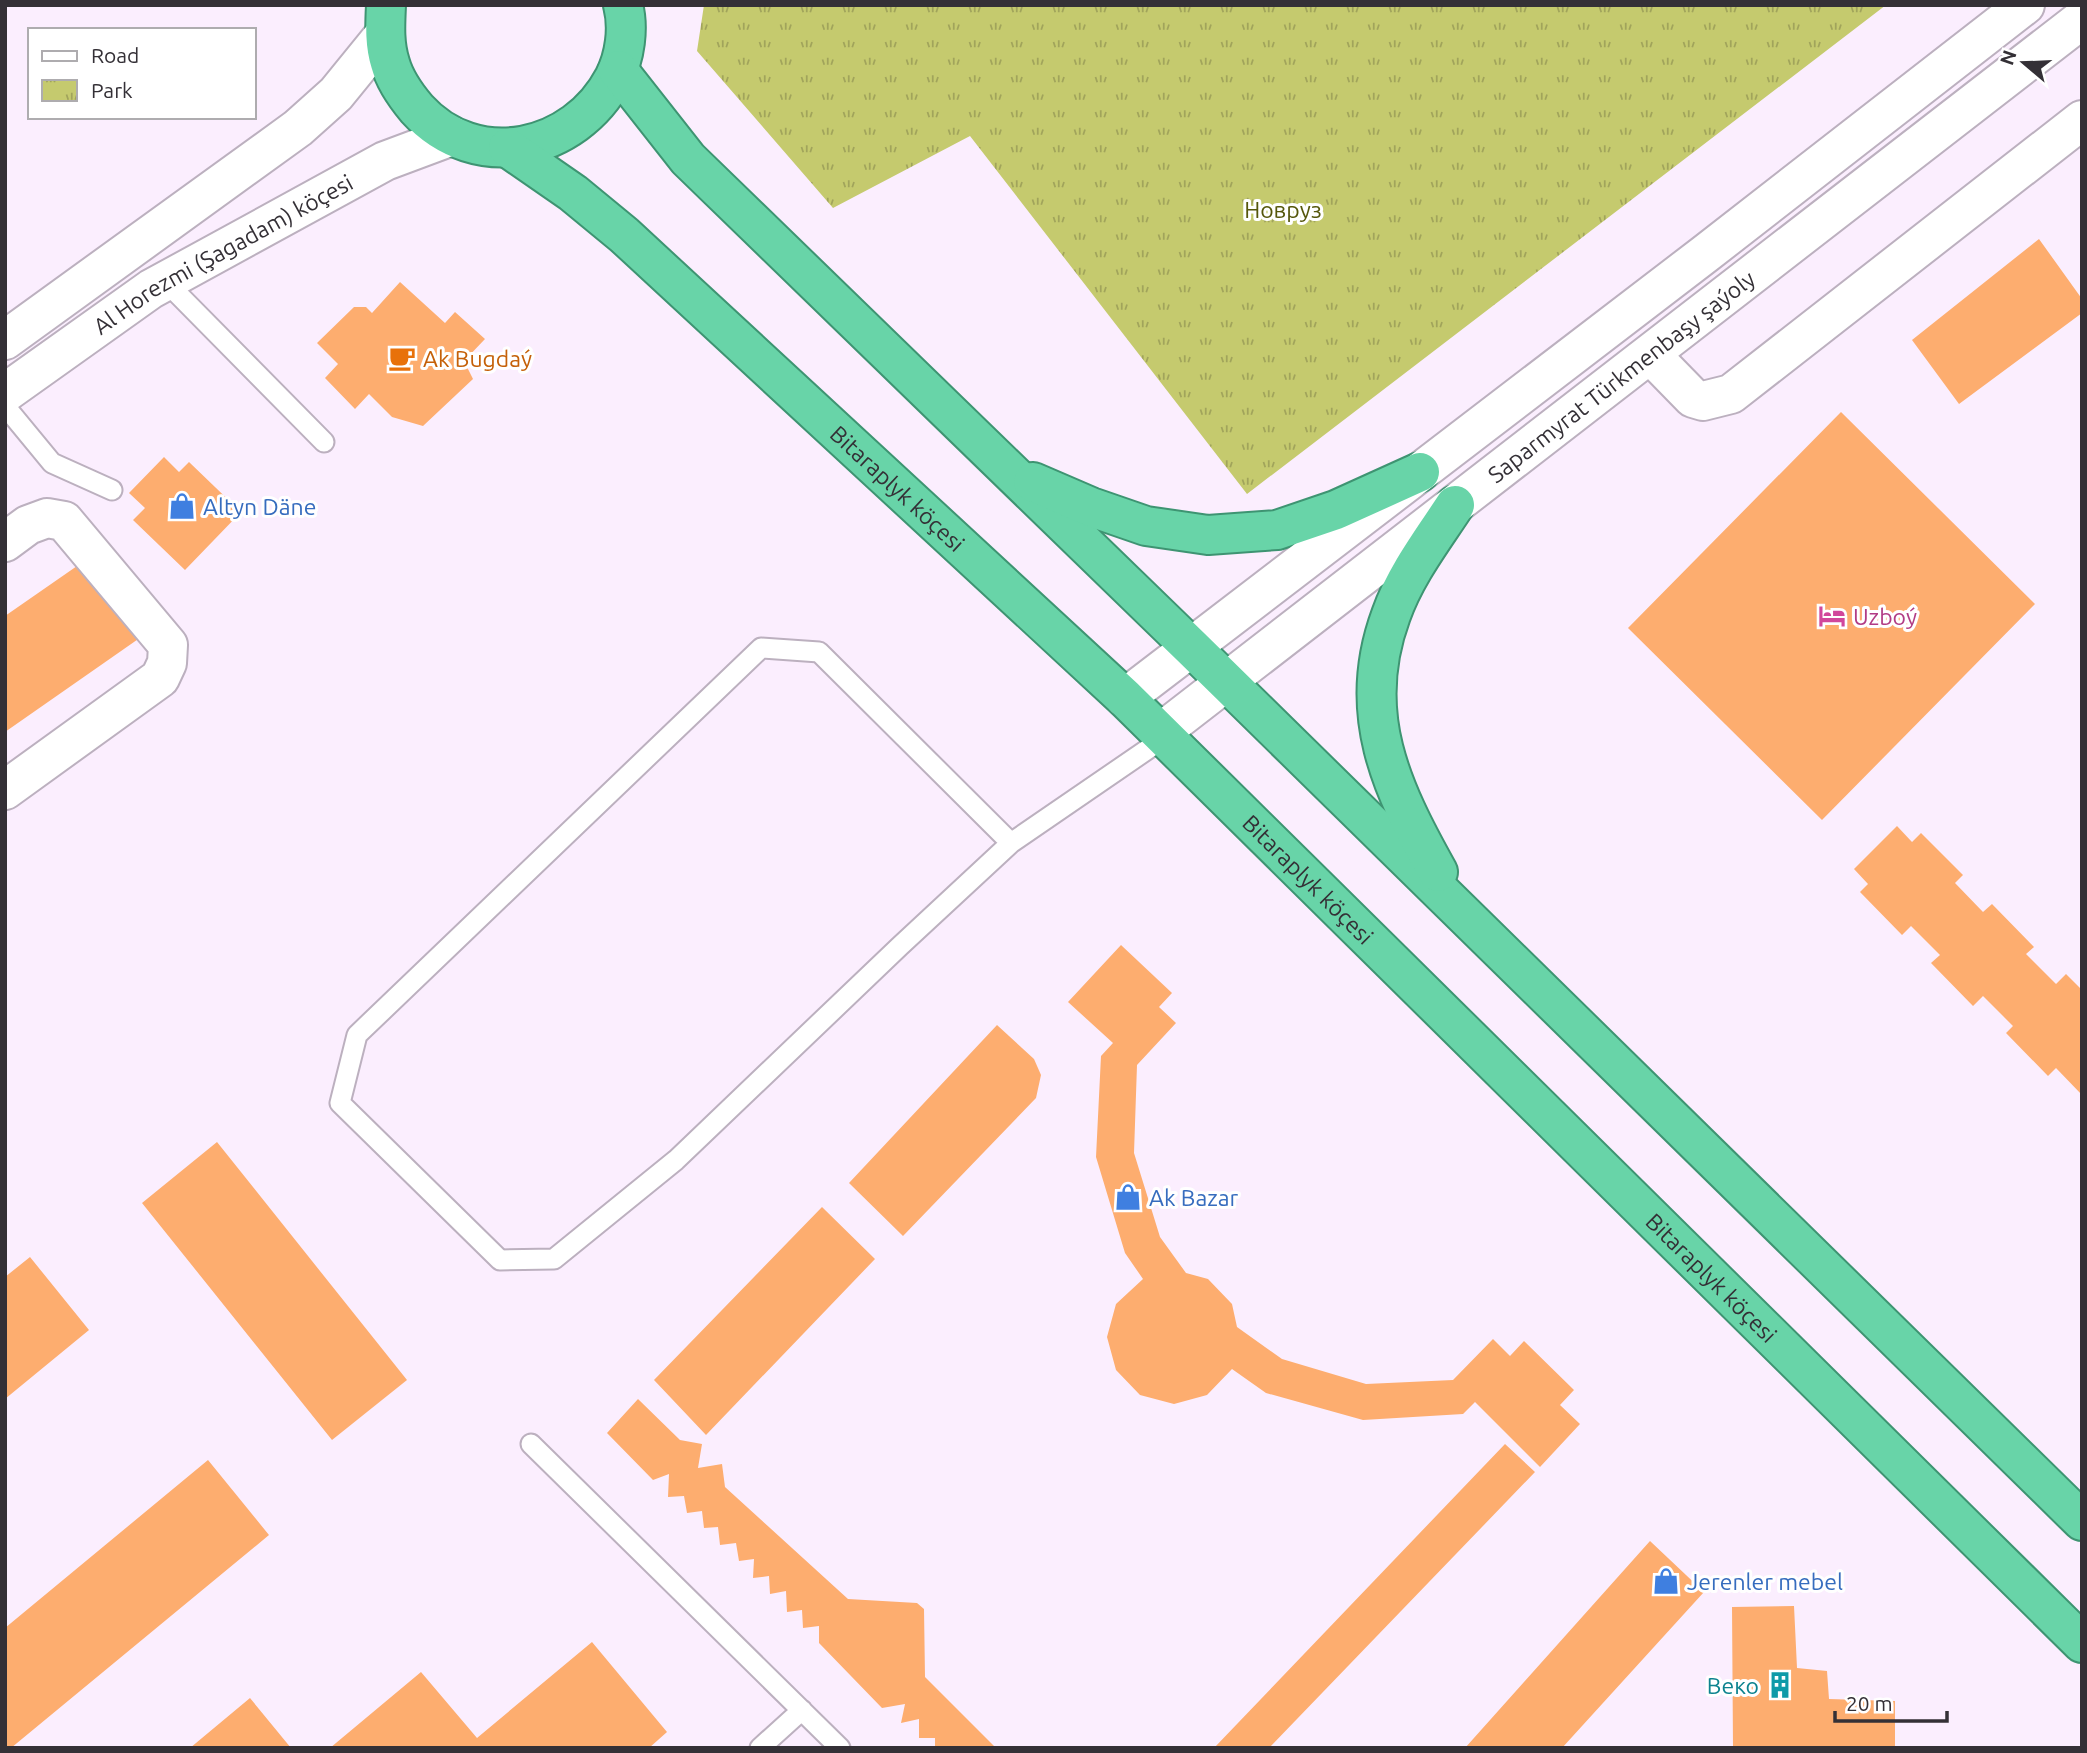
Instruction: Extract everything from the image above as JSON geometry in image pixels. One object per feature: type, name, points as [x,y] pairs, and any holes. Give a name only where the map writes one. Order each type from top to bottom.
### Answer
[{"type":"highway","points":[[385,20],[390,66],[405,95],[425,118],[452,136],[479,145],[508,148],[536,144],[563,133],[586,117],[605,95],[618,70],[625,43],[626,17],[623,5]]},
{"type":"highway","points":[[618,70],[688,159],[1227,681],[2082,1521]]},
{"type":"highway","name":"Bitaraplyk köçesi","points":[[508,148],[573,193],[624,235],[1125,698],[2082,1643]]},
{"type":"highway","points":[[1011,472],[1091,507],[1146,526],[1209,535],[1277,530],[1336,510],[1420,471]]},
{"type":"highway","points":[[1455,505],[1413,568],[1391,615],[1378,663],[1376,712],[1386,761],[1407,816],[1459,910]]},
{"type":"main road","name":"Saparmyrat Türkmenbaşy şaýoly","points":[[1125,698],[1716,246],[2025,5]]},
{"type":"main road","name":"Saparmyrat Türkmenbaşy şaýoly","points":[[1162,736],[1227,681],[2082,19]]},
{"type":"main road","name":"Al Horezmi (Şagadam) köçesi","points":[[5,340],[299,128],[336,94],[385,20]]},
{"type":"main road","points":[[1651,355],[1693,398],[1703,401],[1731,394],[2082,120]]},
{"type":"main road","name":"Al Horezmi (Şagadam) köçesi","points":[[5,393],[151,289],[385,160],[452,136]]},
{"type":"main road","points":[[5,542],[28,526],[47,518],[64,521],[168,645],[167,663],[160,678],[5,790]]},
{"type":"lane","points":[[165,281],[324,442]]},
{"type":"lane","points":[[5,406],[52,463],[112,490]]},
{"type":"lane","points":[[1011,843],[819,652],[761,648],[357,1035],[340,1103],[500,1260],[554,1259],[676,1160],[1011,843],[1162,736]]},
{"type":"lane","points":[[531,1444],[840,1748]]},
{"type":"lane","points":[[760,1748],[802,1710]]},
{"type":"green space","name":"Новруз","points":[[704,5],[1886,5],[1247,494],[970,136],[833,208],[697,51]]},
{"type":"building","points":[[2039,239],[2082,299],[2082,313],[1959,404],[1912,340]]},
{"type":"building","points":[[400,282],[445,323],[455,312],[485,339],[464,361],[473,379],[423,426],[392,417],[369,394],[355,409],[325,378],[338,364],[317,343],[354,307],[366,307],[372,313]]},
{"type":"building","name":"Uzboý","points":[[1841,412],[2035,604],[1822,820],[1628,628]]},
{"type":"building","points":[[164,457],[179,472],[189,462],[241,512],[185,570],[133,520],[145,508],[129,493]]},
{"type":"building","points":[[90,557],[144,635],[5,732],[5,616]]},
{"type":"building","points":[[1897,826],[1912,842],[1921,833],[1963,875],[1955,883],[1983,912],[1992,904],[2034,947],[2026,954],[2056,984],[2066,974],[2082,990],[2082,1095],[2056,1068],[2048,1076],[2006,1033],[2013,1026],[1983,996],[1973,1006],[1931,963],[1940,955],[1911,926],[1902,935],[1860,892],[1868,884],[1854,869]]},
{"type":"building","name":"Ak Bazar","points":[[1121,945],[1172,993],[1159,1007],[1176,1023],[1137,1065],[1134,1153],[1160,1237],[1186,1273],[1208,1279],[1232,1304],[1237,1327],[1282,1359],[1366,1384],[1453,1380],[1493,1339],[1510,1356],[1524,1341],[1574,1390],[1560,1405],[1580,1424],[1540,1467],[1475,1402],[1463,1414],[1363,1420],[1266,1393],[1232,1369],[1207,1395],[1174,1404],[1140,1395],[1116,1370],[1107,1337],[1116,1304],[1143,1279],[1125,1253],[1096,1157],[1101,1056],[1113,1043],[1068,1002]]},
{"type":"building","points":[[997,1025],[1034,1059],[1041,1075],[1036,1098],[903,1236],[849,1183]]},
{"type":"building","points":[[217,1142],[407,1380],[332,1440],[142,1203]]},
{"type":"building","points":[[822,1207],[875,1259],[706,1435],[654,1380]]},
{"type":"building","points":[[30,1257],[89,1330],[5,1399],[5,1277]]},
{"type":"building","points":[[638,1399],[680,1440],[702,1444],[698,1468],[722,1464],[725,1487],[848,1599],[917,1603],[924,1609],[925,1677],[996,1748],[935,1748],[935,1738],[919,1738],[919,1719],[901,1723],[905,1704],[882,1708],[819,1643],[819,1626],[803,1628],[802,1610],[787,1612],[786,1591],[770,1594],[769,1576],[753,1578],[754,1559],[739,1561],[736,1543],[720,1545],[718,1527],[704,1528],[702,1511],[687,1513],[684,1496],[668,1497],[669,1474],[653,1480],[607,1433]]},
{"type":"building","points":[[1505,1444],[1535,1472],[1269,1748],[1214,1748]]},
{"type":"building","points":[[208,1460],[269,1535],[11,1748],[5,1748],[5,1628]]},
{"type":"building","points":[[1650,1541],[1704,1592],[1562,1748],[1465,1748]]},
{"type":"building","name":"Веко","points":[[1794,1606],[1797,1668],[1827,1671],[1829,1699],[1895,1701],[1895,1748],[1733,1748],[1732,1607]]},
{"type":"building","points":[[592,1642],[667,1732],[649,1748],[330,1748],[421,1672],[477,1738]]},
{"type":"building","points":[[250,1698],[291,1748],[190,1748]]},
{"type":"place","name":"Ak Bugdaý","points":[[402,358]]},
{"type":"place","name":"Altyn Däne","points":[[182,506]]},
{"type":"place","name":"Uzboý","points":[[1832,616]]},
{"type":"place","name":"Ak Bazar","points":[[1128,1197]]},
{"type":"place","name":"Jerenler mebel","points":[[1666,1581]]},
{"type":"place","name":"Веко","points":[[1780,1685]]}]
